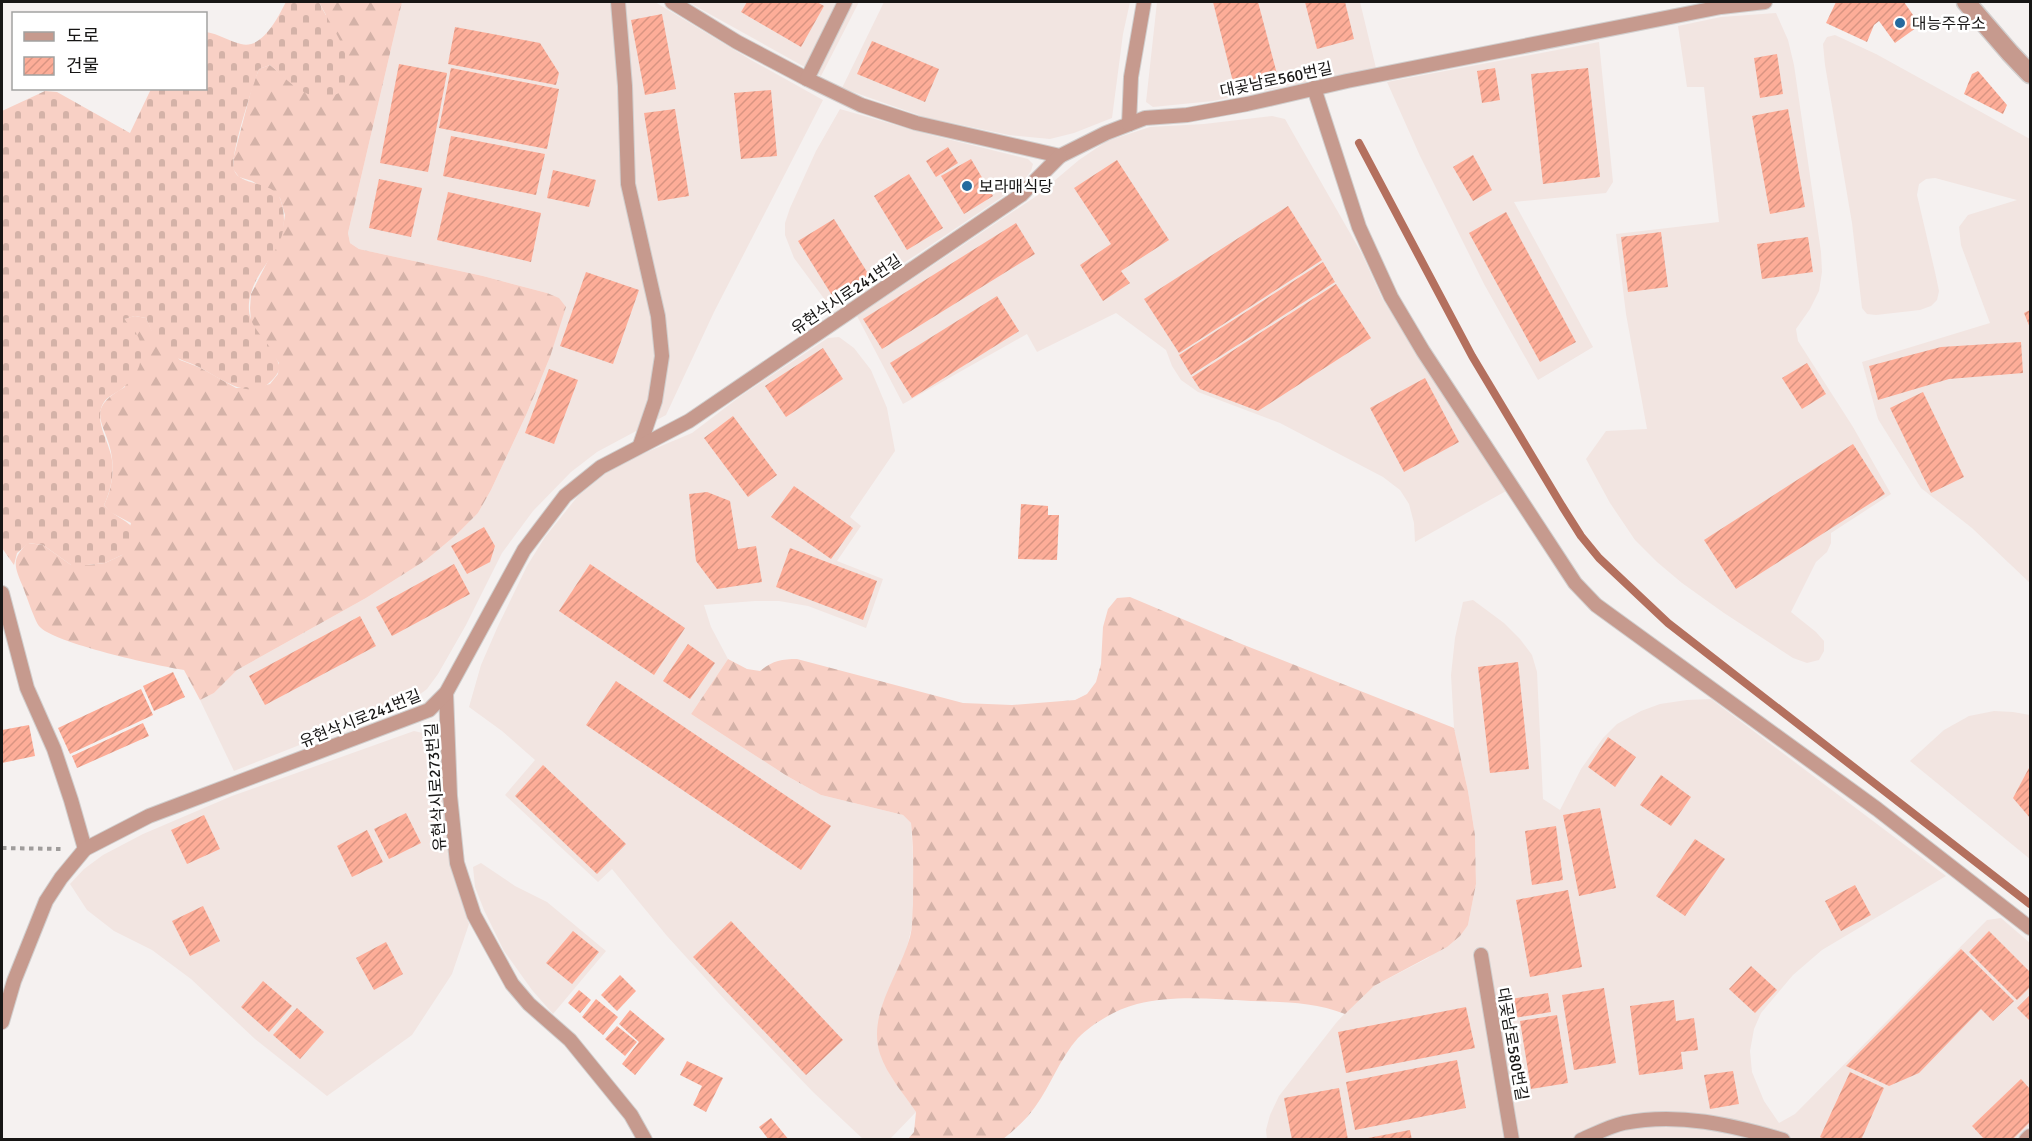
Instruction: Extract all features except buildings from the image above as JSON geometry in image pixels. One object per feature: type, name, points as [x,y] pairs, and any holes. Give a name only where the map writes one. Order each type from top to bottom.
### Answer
[{"type":"street","points":[[1966,2],[2031,74]]},
{"type":"lane","points":[[618,2],[625,86],[628,184],[658,316],[662,356],[656,401],[640,445]]},
{"type":"lane","points":[[672,2],[737,42],[861,105],[916,123],[1060,156]]},
{"type":"lane","points":[[807,79],[845,2]]},
{"type":"lane","points":[[1129,124],[1131,77],[1144,2]]},
{"type":"lane","name":"대곶남로560번길","points":[[1060,156],[1106,133],[1145,118],[1187,115],[1721,7],[1765,2]]},
{"type":"lane","points":[[1314,88],[1359,227],[1391,297],[1575,583],[1596,605],[1877,809],[2031,928]]},
{"type":"lane","name":"유현삭시로241번길","points":[[2,1022],[14,981],[46,901],[61,878],[85,849],[149,816],[429,710],[446,693],[524,550],[565,496],[602,467],[689,421],[1021,195],[1060,156]]},
{"type":"lane","points":[[2,593],[27,688],[54,749],[85,849]]},
{"type":"lane","name":"유현삭시로273번길","points":[[446,693],[450,796],[457,863],[474,915],[512,984],[529,1004],[570,1040],[631,1115],[645,1140]]},
{"type":"lane","name":"대곶남로580번길","points":[[1481,955],[1512,1140]]},
{"type":"lane","points":[[1581,1140],[1622,1123],[1667,1117],[1735,1126],[1783,1140]]},
{"type":"lane","points":[[2026,1140],[2031,1136]]},
{"type":"path","points":[[2,848],[85,849]]},
{"type":"shaded area","points":[[402,2],[655,2],[823,100],[714,312],[666,415],[597,452],[571,472],[533,511],[502,553],[466,625],[427,689],[411,701],[234,771],[200,700],[214,693],[237,670],[366,598],[426,560],[456,535],[478,513],[491,490],[550,357],[547,293],[483,276],[359,249],[350,243],[348,233]]},
{"type":"shaded area","points":[[688,2],[859,2],[821,76]]},
{"type":"shaded area","points":[[884,2],[1130,2],[1123,34],[1112,118],[1074,133],[1050,139],[1009,135],[924,117],[842,88]]},
{"type":"shaded area","points":[[1157,2],[1360,2],[1376,68],[1213,101],[1153,107],[1146,102]]},
{"type":"shaded area","points":[[1776,13],[1788,40],[1794,65],[1821,252],[1822,272],[1819,291],[1796,329],[1798,341],[1853,427],[1891,494],[1831,533],[1831,543],[1827,552],[1816,562],[1791,612],[1824,641],[1824,651],[1819,660],[1807,663],[1793,658],[1724,613],[1657,562],[1635,540],[1610,503],[1586,459],[1606,431],[1647,429],[1626,314],[1616,234],[1719,222],[1704,87],[1687,87],[1678,26],[1721,17]]},
{"type":"shaded area","points":[[1835,35],[1876,54],[2030,139],[2030,583],[1972,528],[1921,488],[1878,419],[1862,362],[1990,323],[1961,245],[1959,227],[1968,215],[2017,200],[1935,178],[1926,179],[1919,184],[1917,195],[1939,291],[1937,300],[1931,306],[1920,310],[1867,314],[1862,308],[1852,223],[1825,65],[1823,44],[1827,37]]},
{"type":"shaded area","points":[[1599,42],[1613,182],[1606,193],[1514,202],[1593,347],[1538,380],[1484,284],[1420,156],[1387,82]]},
{"type":"shaded area","points":[[840,109],[1028,159],[1033,164],[1031,171],[1020,185],[919,253],[843,302],[835,306],[828,304],[794,258],[785,235],[785,223],[816,151]]},
{"type":"shaded area","points":[[1272,116],[1285,119],[1362,254],[1383,300],[1506,491],[1415,542],[1414,523],[1409,504],[1400,490],[1383,477],[1280,423],[1198,392],[1181,380],[1166,350],[1116,313],[1037,352],[1027,334],[903,404],[857,316],[1035,197],[1079,160],[1107,141],[1150,127],[1204,124]]},
{"type":"shaded area","points":[[839,337],[854,348],[871,370],[887,408],[895,451],[850,517],[861,526],[837,561],[883,579],[866,628],[808,606],[779,601],[704,605],[711,627],[728,659],[691,714],[787,776],[821,795],[903,815],[911,823],[914,878],[913,922],[881,1055],[891,1076],[916,1112],[890,1139],[863,1139],[813,1092],[726,1001],[667,936],[612,869],[598,882],[505,795],[535,760],[502,731],[469,707],[481,665],[527,566],[545,537],[578,496],[609,471],[635,457],[692,433],[742,395],[828,338]]},
{"type":"shaded area","points":[[1473,600],[1504,623],[1532,655],[1537,672],[1543,799],[1560,810],[1581,769],[1603,738],[1617,724],[1660,704],[1711,699],[1946,876],[1822,950],[1793,975],[1761,1013],[1754,1029],[1750,1051],[1752,1072],[1764,1101],[1779,1123],[1795,1114],[1987,920],[2001,918],[2030,943],[2030,1126],[2016,1139],[1267,1140],[1266,1130],[1270,1115],[1279,1096],[1336,1023],[1358,999],[1374,986],[1428,958],[1468,925],[1476,884],[1475,835],[1454,728],[1451,675],[1455,638],[1463,602]]},
{"type":"shaded area","points":[[1994,711],[2030,715],[2030,859],[1910,761],[1944,730],[1969,716]]},
{"type":"shaded area","points":[[414,731],[427,734],[435,744],[452,873],[469,924],[452,974],[412,1035],[327,1096],[255,1039],[191,979],[152,950],[114,931],[87,910],[70,884],[84,869],[103,855],[143,834],[232,796]]},
{"type":"shaded area","points":[[481,863],[515,886],[547,902],[606,951],[553,1014],[532,990],[504,951],[484,910],[475,887],[473,867]]},
{"type":"green space","points":[[286,2],[319,2],[342,46],[348,68],[341,92],[328,97],[312,96],[304,92],[270,65],[259,69],[238,137],[233,163],[234,170],[243,179],[265,186],[278,194],[284,216],[280,241],[256,281],[249,305],[253,323],[278,362],[278,373],[266,385],[257,389],[237,387],[165,351],[156,341],[146,318],[135,316],[124,319],[136,333],[142,354],[131,381],[108,398],[101,409],[101,426],[113,467],[104,505],[133,528],[137,533],[135,543],[122,555],[105,563],[71,565],[43,545],[29,543],[17,553],[14,565],[2,548],[2,111],[45,91],[57,92],[130,133],[151,90],[207,90],[207,32],[249,45],[262,37],[279,16]]},
{"type":"green space","points":[[319,2],[402,2],[348,233],[350,243],[359,249],[483,276],[547,293],[559,298],[566,307],[550,357],[527,413],[478,513],[426,560],[366,598],[237,670],[214,693],[200,700],[184,670],[131,659],[48,633],[39,626],[33,614],[16,563],[19,554],[28,543],[43,545],[71,565],[105,563],[122,555],[131,523],[110,512],[104,505],[111,482],[113,464],[110,446],[100,419],[100,411],[104,403],[125,387],[123,319],[135,316],[146,318],[152,331],[180,360],[201,368],[236,388],[254,388],[270,384],[278,374],[279,363],[251,323],[250,308],[251,294],[282,233],[285,215],[280,198],[252,181],[239,177],[233,169],[234,156],[259,69],[270,65],[295,86],[326,15]]},
{"type":"green space","points":[[1130,597],[1454,728],[1475,835],[1476,884],[1468,925],[1460,936],[1447,947],[1374,986],[1345,1014],[1298,1003],[1208,999],[1165,999],[1129,1006],[1098,1022],[1078,1038],[1066,1054],[1041,1099],[1020,1124],[1003,1139],[908,1139],[914,1132],[916,1112],[887,1069],[880,1054],[877,1039],[881,1009],[912,929],[913,843],[911,823],[903,815],[821,795],[787,776],[691,714],[728,659],[747,669],[760,671],[777,661],[797,659],[963,703],[1012,705],[1075,700],[1087,694],[1096,682],[1101,664],[1103,627],[1108,609],[1117,598]]},
{"type":"waterway","points":[[1359,143],[1472,356],[1562,506],[1581,536],[1599,558],[1668,623],[2030,904]]},
{"type":"place","name":"대능주유소","points":[[1900,23]]},
{"type":"place","name":"보라매식당","points":[[967,186]]}]
